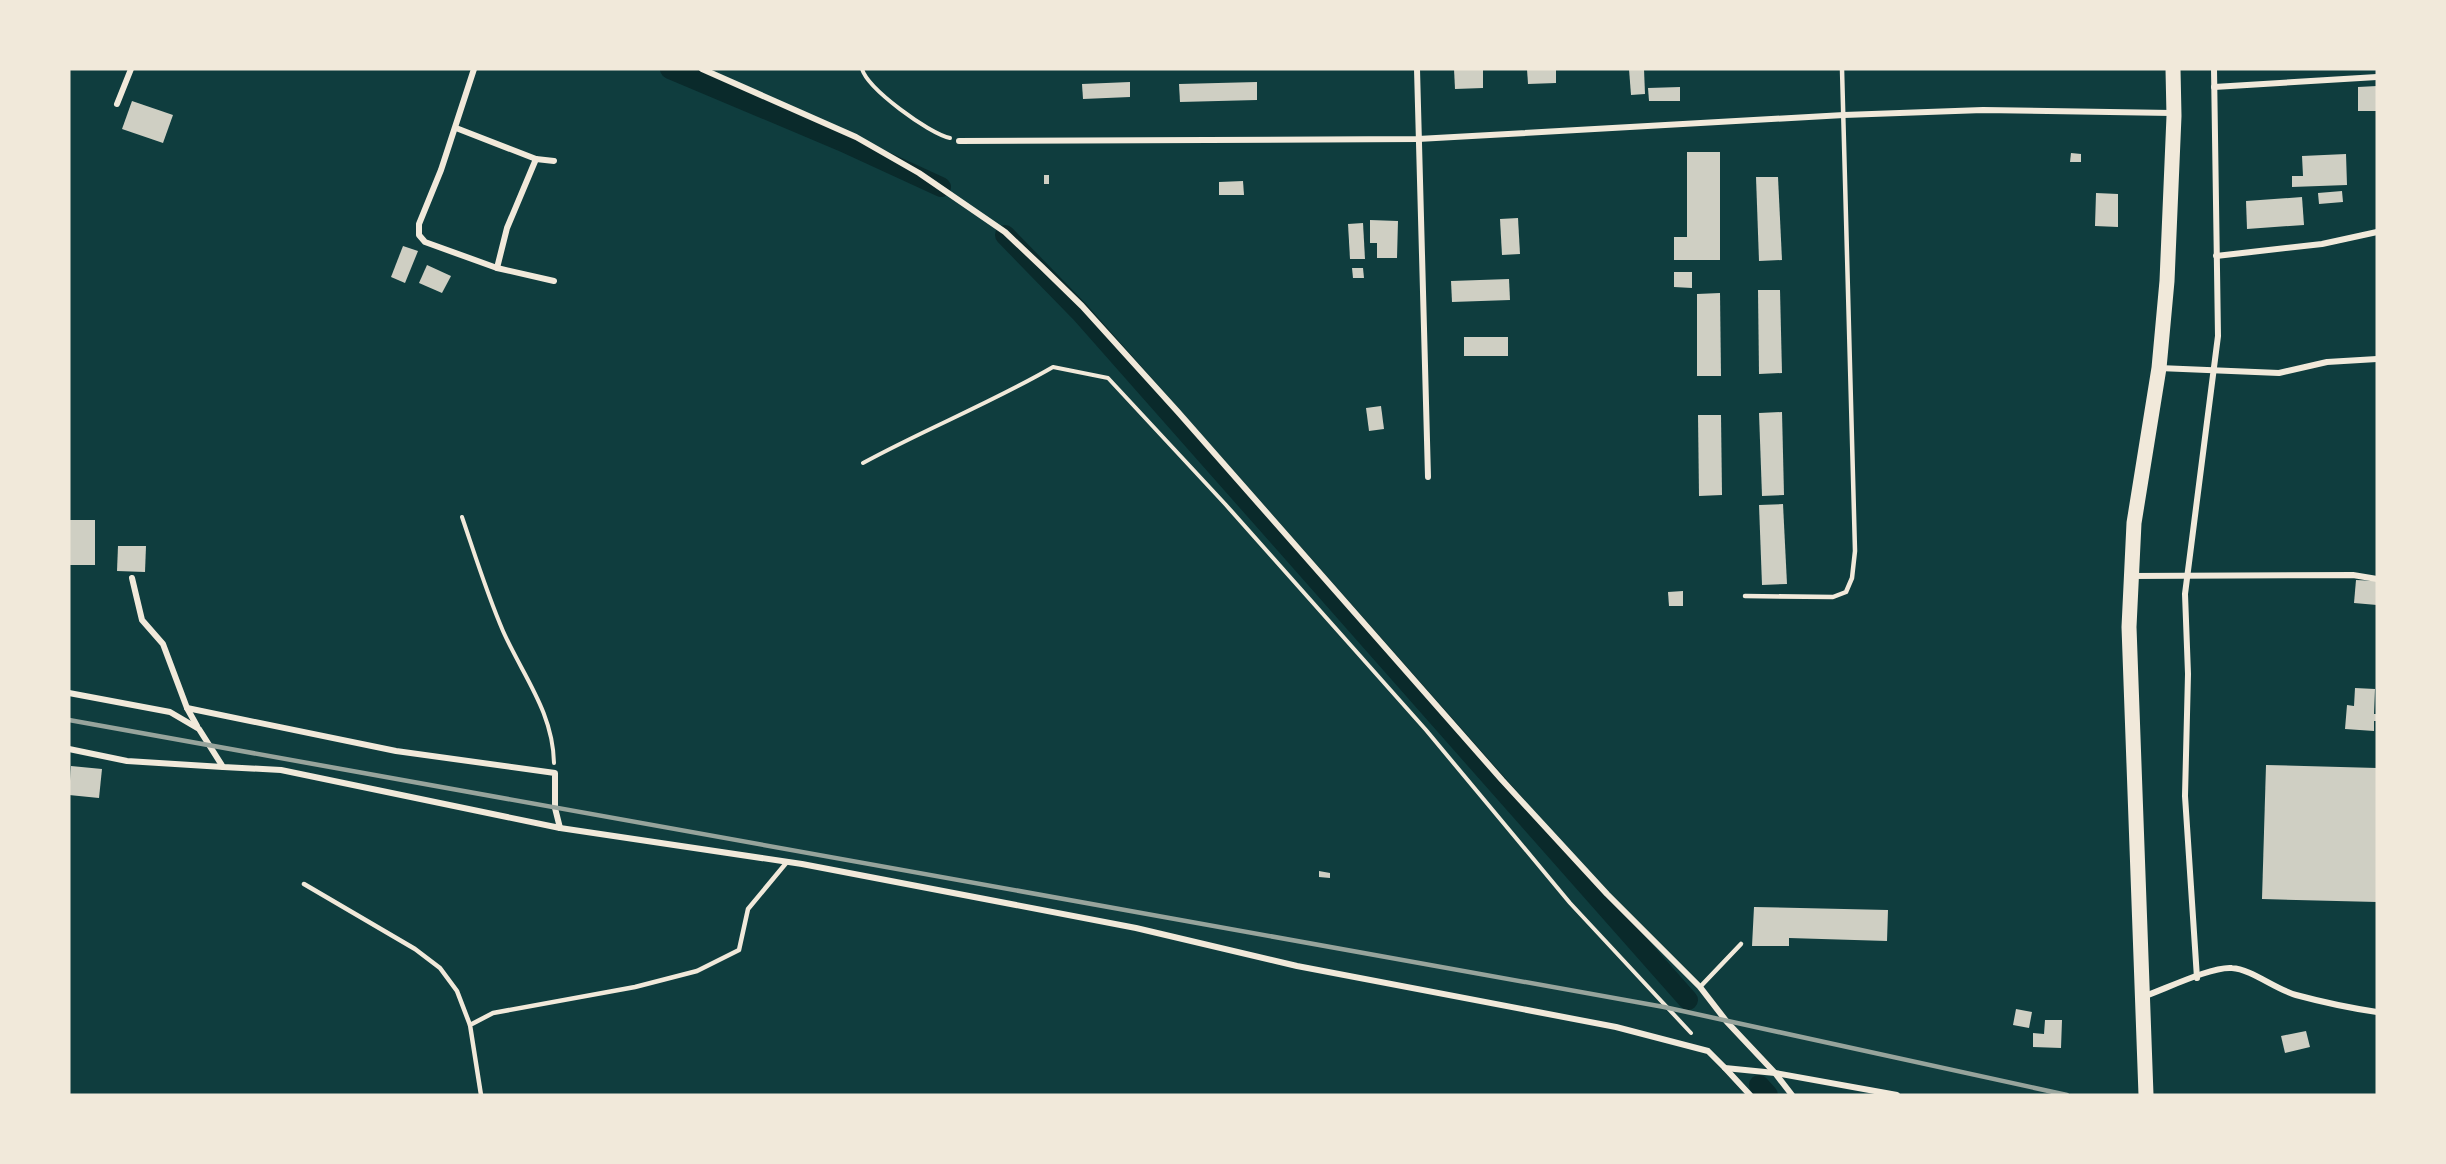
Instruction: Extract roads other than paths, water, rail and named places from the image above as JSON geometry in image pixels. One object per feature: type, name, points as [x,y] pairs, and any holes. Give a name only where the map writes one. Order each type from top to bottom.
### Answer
[{"type":"main road","points":[[2146,1095],[2129,627],[2134,524],[2159,368],[2167,281],[2173,69]]},
{"type":"street","points":[[117,104],[132,69]]},
{"type":"street","points":[[474,69],[456,128],[419,224],[419,235],[425,242],[497,268],[554,281]]},
{"type":"street","points":[[702,69],[856,137],[948,191],[1005,232],[1082,306],[1502,780],[1624,912],[1701,987],[1727,1022],[1775,1073],[1792,1095]]},
{"type":"street","points":[[1416,69],[1428,477]]},
{"type":"street","points":[[2197,978],[2185,796],[2188,576],[2218,336],[2214,69]]},
{"type":"street","points":[[2214,87],[2377,76]]},
{"type":"street","points":[[959,141],[1418,139],[1844,115],[1983,110],[2173,113]]},
{"type":"street","points":[[456,128],[536,159],[554,161]]},
{"type":"street","points":[[497,268],[507,228],[536,159]]},
{"type":"street","points":[[2216,256],[2322,244],[2377,232]]},
{"type":"street","points":[[2159,368],[2280,373],[2327,362],[2377,360]]},
{"type":"street","points":[[2131,576],[2353,575],[2377,579]]},
{"type":"street","points":[[132,578],[142,620],[163,644],[187,708],[223,766]]},
{"type":"street","points":[[69,693],[170,712],[199,729]]},
{"type":"street","points":[[187,708],[396,751],[555,773],[555,808],[561,828]]},
{"type":"street","points":[[69,749],[127,761],[281,770],[561,828],[788,862],[1136,928],[1297,966],[1617,1027],[1708,1051],[1750,1095]]},
{"type":"street","points":[[2142,997],[2216,970],[2230,968],[2245,970],[2257,979],[2295,994],[2377,1012]]},
{"type":"street","points":[[1725,1068],[1775,1073],[1897,1095]]},
{"type":"lane","points":[[1745,596],[1833,597],[1846,592],[1852,578],[1855,551],[1842,69]]},
{"type":"lane","points":[[470,1025],[493,1013],[635,987],[697,971],[718,961],[739,950],[748,909],[788,862]]},
{"type":"lane","points":[[304,884],[415,949],[440,968],[457,991],[470,1025],[481,1095]]},
{"type":"lane","points":[[1701,987],[1742,944]]},
{"type":"waterway","points":[[670,69],[841,141],[941,187]]},
{"type":"waterway","points":[[1005,235],[1080,312],[1688,1000]]},
{"type":"waterway","points":[[1759,1085],[1768,1095]]},
{"type":"railway","points":[[69,720],[1664,1007],[2067,1095]]}]
